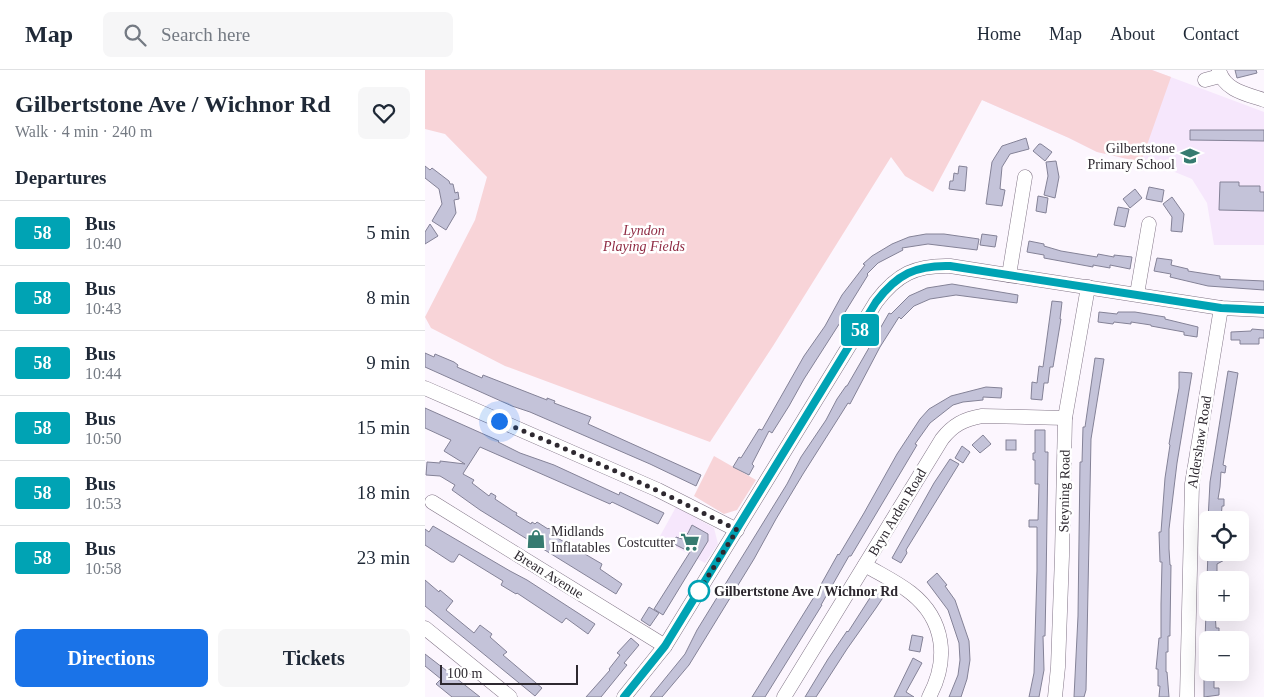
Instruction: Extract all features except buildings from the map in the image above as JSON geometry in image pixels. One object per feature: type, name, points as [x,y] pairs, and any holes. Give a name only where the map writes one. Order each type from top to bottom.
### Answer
[{"type":"street","points":[[1205,80],[1220,73],[1222,80],[1231,88],[1264,100]]},
{"type":"street","points":[[1009,275],[1025,177]]},
{"type":"street","points":[[1137,294],[1149,224]]},
{"type":"street","points":[[624,697],[665,646],[876,302],[886,288],[899,278],[918,268],[950,266],[1221,308],[1264,310]]},
{"type":"street","name":"Steyning Road","points":[[1055,697],[1062,573],[1065,418],[1088,287]]},
{"type":"street","name":"Aldershaw Road","points":[[1187,697],[1192,484],[1221,308]]},
{"type":"street","points":[[425,388],[658,490],[737,530]]},
{"type":"street","name":"Bryn Arden Road","points":[[785,697],[949,430],[960,421],[982,416],[1065,418]]},
{"type":"street","name":"Brean Avenue","points":[[432,502],[665,646]]},
{"type":"street","points":[[865,565],[911,593],[925,607],[933,619],[939,634],[941,662],[939,676],[929,697]]},
{"type":"street","points":[[425,628],[510,697]]},
{"type":"shaded area","name":"Gilbertstone Primary School","points":[[1152,70],[1264,112],[1264,245],[1214,245],[1207,203],[1192,179],[1165,168],[1097,152],[982,100]]},
{"type":"shaded area","points":[[676,507],[714,528],[718,544],[705,563],[659,538]]},
{"type":"green space","name":"Lyndon Playing Fields","points":[[425,70],[1152,70],[1171,77],[1141,162],[1097,152],[982,100],[933,192],[905,176],[891,157],[773,346],[710,442],[505,366],[431,328],[425,317],[475,220],[487,177],[445,134],[425,129]]},
{"type":"green space","points":[[714,456],[756,480],[737,510],[724,514],[694,496]]},
{"type":"bus line","name":"58","points":[[624,697],[665,646],[876,302],[886,288],[899,278],[918,268],[950,266],[1221,308],[1264,310]]},
{"type":"place","name":"Gilbertstone Primary School","points":[[1190,156]]},
{"type":"place","name":"Midlands Inflatables","points":[[536,539]]},
{"type":"place","name":"Costcutter","points":[[690,542]]},
{"type":"place","name":"Gilbertstone Ave / Wichnor Rd","points":[[699,591]]},
{"type":"route","points":[[499,421],[568,449],[658,490],[737,530],[699,591]]}]
